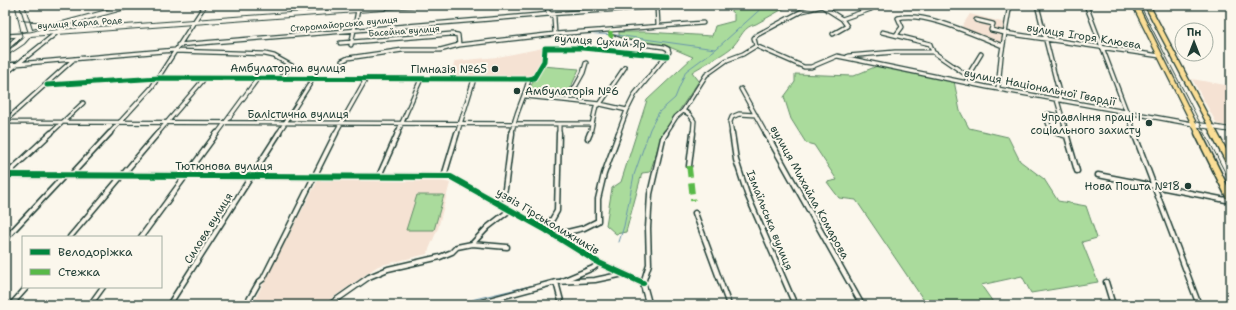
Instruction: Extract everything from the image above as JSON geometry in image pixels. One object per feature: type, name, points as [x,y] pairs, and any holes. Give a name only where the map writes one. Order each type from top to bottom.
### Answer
[{"type":"main road","points":[[22,5],[31,34]]},
{"type":"main road","points":[[1135,5],[1231,200]]},
{"type":"main road","points":[[1147,5],[1231,165]]},
{"type":"main road","points":[[5,50],[22,35],[31,34]]},
{"type":"main road","points":[[5,54],[23,42],[31,34]]},
{"type":"street","points":[[31,34],[134,5]]},
{"type":"street","points":[[71,175],[121,122],[159,78],[178,45],[205,5]]},
{"type":"street","points":[[330,12],[332,5]]},
{"type":"street","points":[[384,8],[388,5]]},
{"type":"street","name":"вулиця Карла Роде","points":[[31,34],[420,5]]},
{"type":"street","points":[[547,5],[548,12],[554,17],[555,34]]},
{"type":"street","name":"Старомайорська вулиця","points":[[178,45],[632,7],[679,5]]},
{"type":"street","points":[[827,10],[838,5]]},
{"type":"street","points":[[1037,5],[1046,39],[1062,117],[1078,171]]},
{"type":"street","points":[[1086,5],[1199,305]]},
{"type":"street","points":[[756,46],[754,38],[757,35],[802,11],[821,6],[842,19],[847,26],[833,34]]},
{"type":"street","points":[[657,7],[658,25]]},
{"type":"street","points":[[842,19],[871,9]]},
{"type":"street","points":[[351,44],[358,10]]},
{"type":"street","points":[[998,88],[1009,10]]},
{"type":"street","points":[[896,34],[902,27],[898,18],[910,15],[926,18],[1003,46]]},
{"type":"street","points":[[976,20],[993,24],[992,30],[1005,33]]},
{"type":"street","points":[[5,74],[71,22]]},
{"type":"street","name":"Басейна вулиця","points":[[342,61],[348,58],[396,50],[440,50],[460,45],[555,34],[658,25],[703,23]]},
{"type":"street","points":[[882,32],[896,34],[930,44],[933,52]]},
{"type":"street","name":"вулиця Ігоря Клюєва","points":[[1005,33],[1160,56]]},
{"type":"street","name":"Басейна вулиця","points":[[340,43],[351,44],[458,34],[460,45]]},
{"type":"street","name":"вулиця Карла Роде","points":[[5,36],[22,35]]},
{"type":"street","name":"вулиця Сухий Яр","points":[[529,79],[534,78],[544,60],[545,48],[582,48],[667,56],[669,51],[664,47],[626,42],[613,37]]},
{"type":"street","points":[[756,46],[804,67],[811,67],[837,56],[847,58],[848,56],[895,52],[933,52],[968,76]]},
{"type":"street","points":[[649,305],[642,282],[649,264],[648,228],[650,194],[663,138],[676,117],[683,111],[706,75],[726,60],[743,54],[756,46]]},
{"type":"street","points":[[5,65],[175,51],[269,55],[292,66],[278,79]]},
{"type":"street","points":[[966,83],[968,76],[981,54]]},
{"type":"street","points":[[555,235],[592,227],[598,221],[598,199],[604,174],[627,110],[635,94],[667,56]]},
{"type":"street","name":"вулиця Національної Гвардії","points":[[847,58],[966,83],[1231,130]]},
{"type":"street","points":[[5,121],[47,85],[74,59]]},
{"type":"street","points":[[568,100],[583,73],[586,63]]},
{"type":"street","points":[[588,138],[592,130],[596,106],[600,104],[625,67]]},
{"type":"street","name":"Амбулаторна вулиця","points":[[47,85],[159,78],[529,79]]},
{"type":"street","points":[[71,236],[205,78]]},
{"type":"street","points":[[142,236],[258,78]]},
{"type":"street","name":"Силова вулиця","points":[[169,305],[313,79]]},
{"type":"street","points":[[246,305],[259,282],[263,279],[341,123],[366,79]]},
{"type":"street","points":[[379,176],[421,79]]},
{"type":"street","points":[[444,176],[474,79]]},
{"type":"street","points":[[498,203],[505,189],[513,124],[529,79]]},
{"type":"street","name":"вулиця Михайла Комарова","points":[[741,89],[862,305]]},
{"type":"street","points":[[524,96],[600,104],[627,110]]},
{"type":"street","points":[[5,175],[82,103]]},
{"type":"street","points":[[683,111],[689,114],[694,121],[689,166]]},
{"type":"street","name":"Ізмаїльська вулиця","points":[[756,114],[739,114],[732,117],[730,122],[736,160],[750,201],[795,305]]},
{"type":"street","points":[[1062,117],[1049,114],[1045,115],[1050,130],[1067,136]]},
{"type":"street","name":"Балістична вулиця","points":[[5,121],[592,124]]},
{"type":"street","points":[[546,230],[558,211],[559,124]]},
{"type":"street","name":"Тютюнова вулиця","points":[[5,175],[444,176]]},
{"type":"street","points":[[5,239],[65,175]]},
{"type":"street","points":[[1098,175],[1231,200]]},
{"type":"street","name":"узвіз Гірськолижників","points":[[444,176],[451,177],[498,203],[555,235],[599,263],[642,282]]},
{"type":"street","points":[[472,244],[488,227],[510,210]]},
{"type":"street","points":[[695,213],[729,305]]},
{"type":"street","points":[[329,305],[369,277],[388,269],[440,257],[452,252],[457,247],[472,244],[507,247]]},
{"type":"street","points":[[471,305],[558,282],[592,268],[599,263]]},
{"type":"street","points":[[558,282],[595,280],[626,274]]},
{"type":"street","points":[[558,282],[562,305]]},
{"type":"street","points":[[1106,282],[1113,305]]},
{"type":"street","points":[[11,305],[26,288]]},
{"type":"street","points":[[90,305],[102,288]]},
{"type":"shaded area","points":[[970,14],[1006,23],[1002,44],[960,29]]},
{"type":"shaded area","name":"Гімназія №65","points":[[543,48],[543,61],[533,77],[450,77],[455,61],[498,57]]},
{"type":"shaded area","points":[[1192,79],[1231,86],[1231,127],[1217,124]]},
{"type":"shaded area","points":[[318,180],[438,180],[450,183],[438,228],[427,254],[378,266],[322,305],[252,305]]},
{"type":"green space","points":[[733,5],[790,5],[748,27],[731,48],[692,72],[699,81],[662,136],[650,172],[642,173],[626,232],[616,234],[606,225],[612,188],[621,182],[647,100],[693,57],[667,46],[619,38],[619,32],[712,36],[715,26],[734,21],[734,14],[726,7]]},
{"type":"green space","points":[[542,66],[579,69],[567,96],[528,91]]},
{"type":"green space","points":[[877,66],[954,81],[960,111],[969,128],[1008,137],[1020,161],[1044,179],[1058,201],[1086,206],[1097,238],[1082,242],[1098,282],[1031,293],[1022,276],[981,285],[995,305],[927,305],[856,200],[839,198],[827,182],[837,180],[814,145],[806,143],[791,119],[784,97],[795,82],[795,74],[853,76]]},
{"type":"green space","points":[[417,195],[444,195],[434,230],[406,230]]},
{"type":"waterway","points":[[619,242],[624,226],[634,175],[650,129],[659,112],[675,98],[686,71],[716,49],[765,5]]},
{"type":"waterway","points":[[583,33],[616,35],[715,49]]},
{"type":"waterway","points":[[556,280],[576,273]]},
{"type":"waterway","points":[[461,305],[475,299],[551,281]]},
{"type":"tram line","points":[[15,5],[21,31]]},
{"type":"tram line","points":[[1140,5],[1231,184]]},
{"type":"tram line","points":[[19,19],[25,21],[45,22],[47,24],[34,31],[21,31]]},
{"type":"tram line","points":[[5,52],[17,44],[22,36],[21,31]]},
{"type":"marked path","points":[[611,31],[610,35],[613,37]]},
{"type":"marked path","points":[[689,166],[693,201]]},
{"type":"cycle path","points":[[47,85],[159,78],[529,79],[534,78],[544,61],[545,48],[582,48],[667,56]]},
{"type":"cycle path","points":[[5,175],[451,177],[546,230],[599,263],[643,283]]},
{"type":"place","name":"Гімназія №65","points":[[495,69]]},
{"type":"place","name":"Амбулаторія №6","points":[[517,91]]},
{"type":"place","name":"Управління праці і соціального захисту","points":[[1149,123]]},
{"type":"place","name":"Нова Пошта №18","points":[[1188,186]]}]
